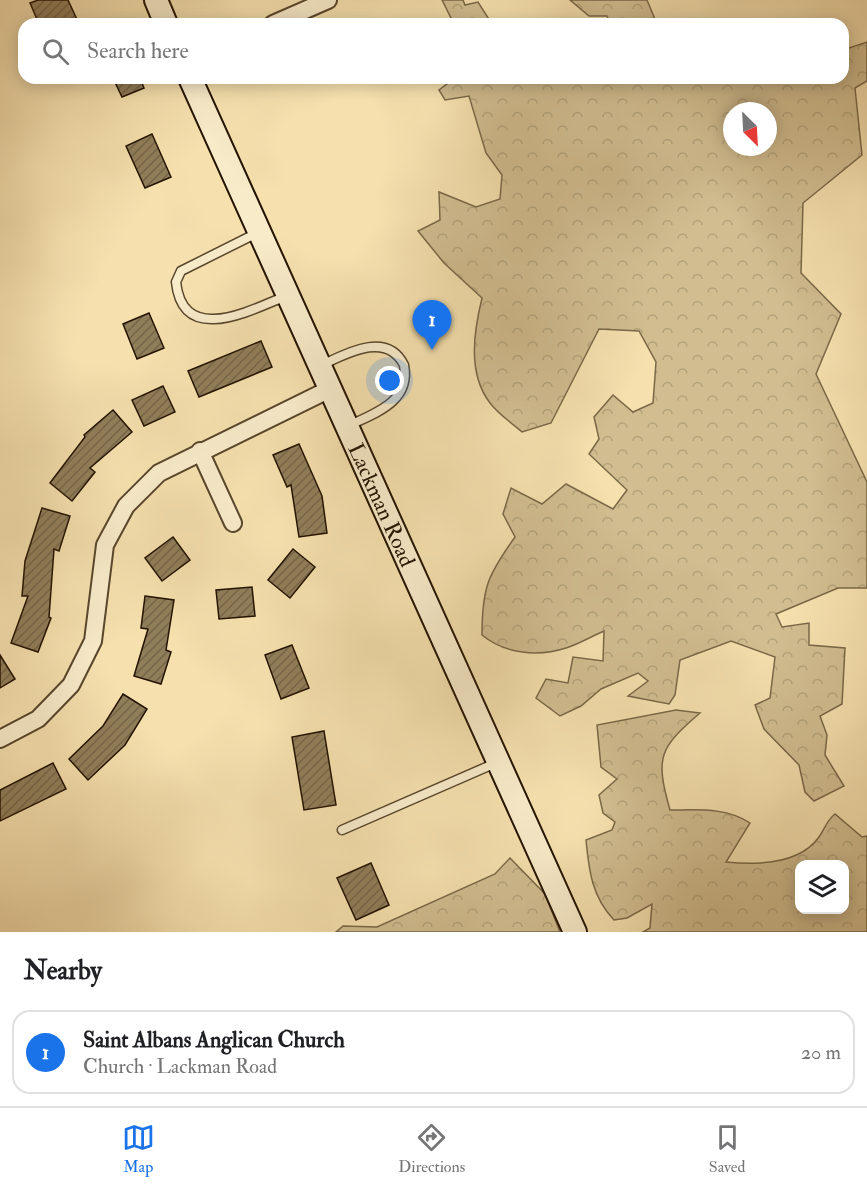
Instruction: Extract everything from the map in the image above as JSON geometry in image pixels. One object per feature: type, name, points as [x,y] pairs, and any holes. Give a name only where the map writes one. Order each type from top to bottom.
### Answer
[{"type":"main road","points":[[156,0],[164,18]]},
{"type":"main road","name":"Lackman Road","points":[[193,84],[575,932]]},
{"type":"street","points":[[287,18],[328,0]]},
{"type":"street","points":[[0,739],[38,719],[71,685],[93,641],[105,545],[126,506],[159,473],[330,389]]},
{"type":"street","points":[[200,451],[232,523]]},
{"type":"lane","points":[[261,231],[181,271],[176,282],[184,308],[195,317],[214,320],[289,294]]},
{"type":"lane","points":[[320,366],[356,350],[370,347],[389,350],[404,365],[404,385],[395,401],[347,426]]},
{"type":"lane","points":[[342,830],[498,761]]},
{"type":"green space","points":[[442,0],[463,0],[465,5],[478,2],[488,18],[451,18]]},
{"type":"green space","points":[[570,0],[647,0],[654,18],[608,18],[607,16],[589,16]]},
{"type":"green space","points":[[867,42],[867,81],[855,88],[862,155],[803,203],[801,273],[841,314],[816,374],[867,482],[867,588],[838,588],[776,614],[782,627],[809,623],[809,645],[845,648],[842,704],[820,716],[827,735],[825,755],[844,786],[814,801],[805,792],[799,765],[764,729],[755,705],[770,698],[775,657],[731,641],[680,660],[675,695],[669,704],[628,696],[648,681],[638,673],[601,689],[581,706],[560,716],[536,698],[546,679],[568,683],[573,657],[603,661],[604,631],[566,648],[533,653],[511,650],[482,635],[483,605],[488,582],[515,537],[503,514],[511,488],[542,504],[566,484],[613,509],[627,490],[589,454],[599,439],[594,417],[613,395],[633,412],[653,403],[656,362],[639,331],[599,329],[551,423],[522,432],[493,407],[483,391],[475,365],[475,338],[482,298],[444,263],[418,231],[440,220],[439,192],[476,207],[500,199],[502,175],[486,153],[469,96],[445,100],[439,90],[447,84],[849,84],[849,48]]},
{"type":"green space","points":[[676,710],[700,713],[676,735],[664,755],[663,777],[670,810],[722,812],[750,823],[726,862],[750,863],[776,861],[800,853],[819,837],[835,814],[862,837],[867,836],[867,932],[643,932],[650,928],[652,904],[627,918],[614,920],[596,893],[590,873],[586,840],[612,830],[615,822],[603,813],[599,795],[617,779],[601,767],[597,725]]},
{"type":"green space","points":[[510,858],[545,894],[560,932],[336,932],[343,926],[377,927],[495,874]]},
{"type":"building","points":[[38,0],[68,0],[76,18],[36,18],[30,3]]},
{"type":"building","points":[[116,84],[142,84],[144,88],[122,97]]},
{"type":"building","points":[[152,134],[171,177],[145,188],[126,146]]},
{"type":"building","points":[[149,313],[164,348],[137,359],[123,324]]},
{"type":"building","points":[[261,341],[272,367],[199,397],[188,371]]},
{"type":"building","points":[[163,386],[175,412],[144,426],[132,400]]},
{"type":"building","points":[[113,410],[132,432],[90,468],[95,472],[72,501],[50,483],[85,437],[84,435]]},
{"type":"building","points":[[299,444],[322,496],[327,533],[299,537],[291,485],[287,487],[273,455]]},
{"type":"building","points":[[42,508],[70,516],[59,551],[54,549],[49,617],[51,618],[38,652],[11,643],[28,596],[22,596],[25,561]]},
{"type":"building","points":[[173,537],[190,560],[162,581],[145,558]]},
{"type":"building","points":[[293,549],[315,567],[290,598],[268,580]]},
{"type":"building","points":[[252,587],[255,616],[219,619],[216,590]]},
{"type":"building","points":[[145,596],[174,600],[166,650],[171,652],[161,684],[134,676],[148,629],[141,628]]},
{"type":"building","points":[[292,645],[309,688],[281,699],[265,655]]},
{"type":"building","points":[[0,655],[15,679],[0,688]]},
{"type":"building","points":[[123,694],[147,709],[125,745],[88,780],[69,759],[103,726]]},
{"type":"building","points":[[324,731],[336,805],[304,810],[292,737]]},
{"type":"building","points":[[53,763],[66,789],[0,821],[0,790]]},
{"type":"building","points":[[371,863],[389,905],[356,920],[337,878]]},
{"type":"place","name":"Saint Albans Anglican Church","points":[[432,350]]}]
